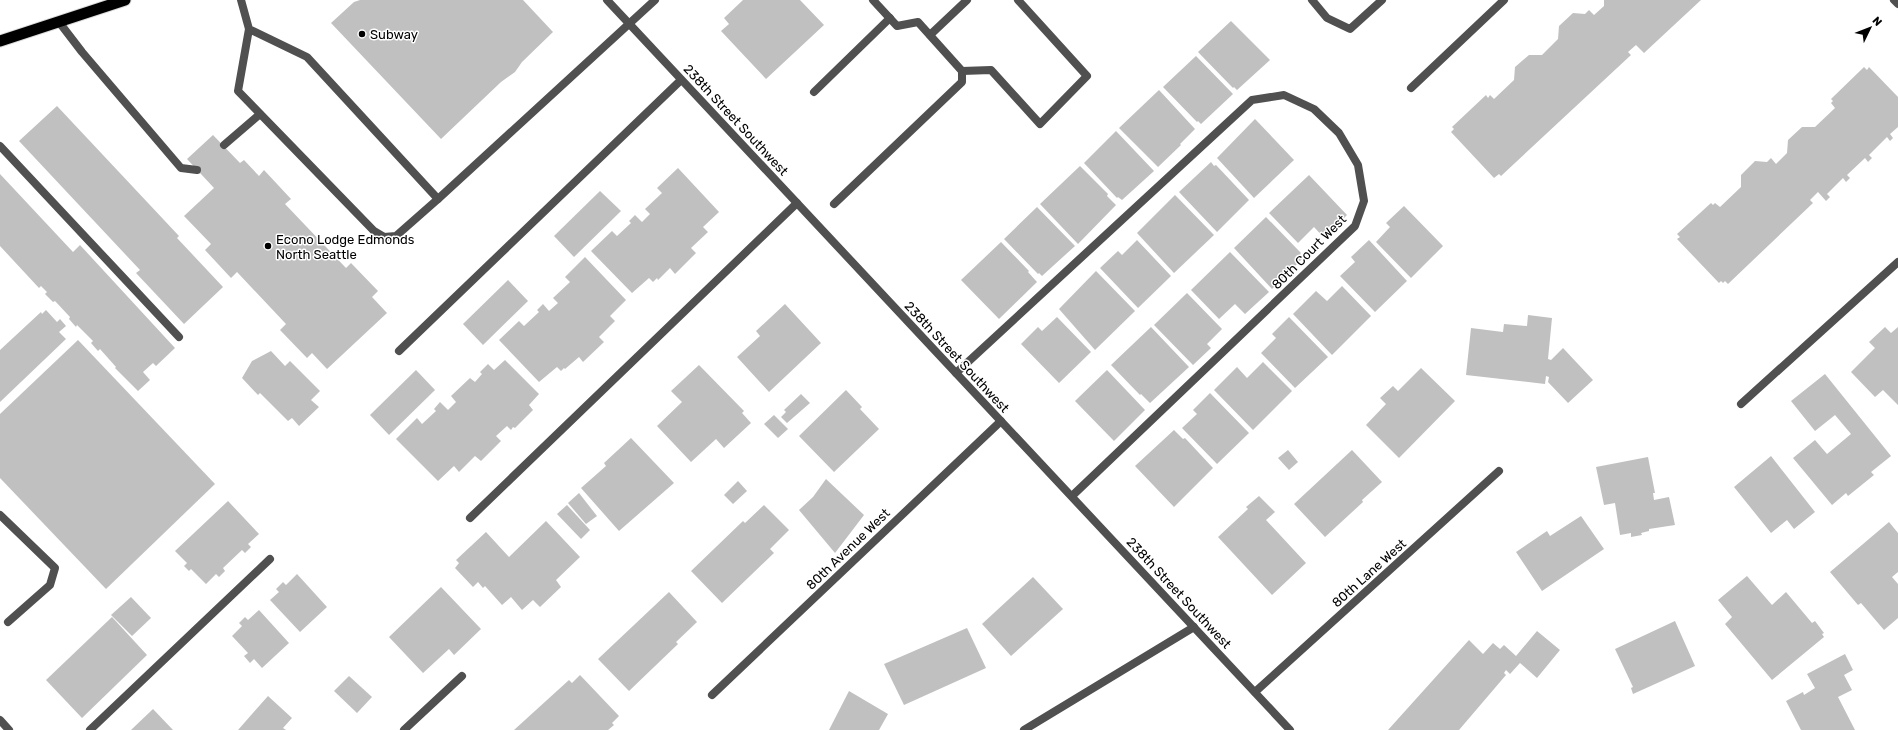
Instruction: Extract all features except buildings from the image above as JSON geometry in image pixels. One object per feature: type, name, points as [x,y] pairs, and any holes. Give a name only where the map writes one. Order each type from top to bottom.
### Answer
[{"type":"highway","points":[[0,41],[125,0]]},
{"type":"street","points":[[241,0],[249,29],[238,91],[374,231],[384,237],[396,236],[655,0]]},
{"type":"street","name":"238th Street Southwest","points":[[607,0],[1290,730]]},
{"type":"street","points":[[834,204],[962,82],[962,71],[918,22],[897,26],[873,0]]},
{"type":"street","points":[[930,35],[967,0]]},
{"type":"street","points":[[962,71],[991,70],[1040,124],[1087,76],[1018,0]]},
{"type":"street","points":[[1312,0],[1327,18],[1350,29],[1382,0]]},
{"type":"street","points":[[1411,88],[1504,0]]},
{"type":"street","points":[[1894,0],[1898,4]]},
{"type":"street","points":[[814,92],[890,18]]},
{"type":"street","points":[[59,22],[82,52],[180,168],[197,170]]},
{"type":"street","points":[[249,29],[307,57],[438,199]]},
{"type":"street","points":[[399,351],[681,80]]},
{"type":"street","name":"80th Court West","points":[[956,373],[1252,100],[1284,95],[1314,109],[1339,133],[1358,165],[1364,201],[1355,226],[1072,496]]},
{"type":"street","points":[[224,145],[260,114]]},
{"type":"street","points":[[0,146],[179,337]]},
{"type":"street","points":[[470,518],[797,203]]},
{"type":"street","points":[[1741,404],[1898,262]]},
{"type":"street","name":"80th Avenue West","points":[[712,695],[1001,421]]},
{"type":"street","name":"80th Lane West","points":[[1255,692],[1500,472]]},
{"type":"street","points":[[0,515],[55,568],[50,584],[8,622]]},
{"type":"street","points":[[90,730],[270,559]]},
{"type":"street","points":[[1024,730],[1194,626]]},
{"type":"street","points":[[404,730],[462,676]]},
{"type":"street","points":[[0,720],[9,730]]},
{"type":"place","name":"Subway","points":[[362,34]]},
{"type":"place","name":"Econo Lodge Edmonds North Seattle","points":[[268,246]]}]
